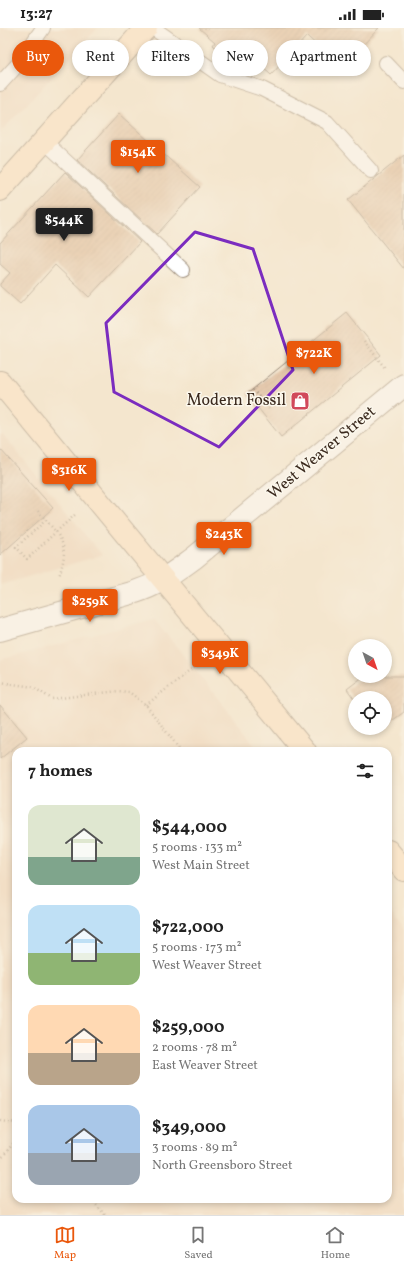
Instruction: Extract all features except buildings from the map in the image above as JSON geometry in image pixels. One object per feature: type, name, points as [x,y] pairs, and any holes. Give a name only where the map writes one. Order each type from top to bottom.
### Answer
[{"type":"main road","points":[[0,190],[146,28]]},
{"type":"main road","points":[[0,382],[302,747]]},
{"type":"main road","points":[[392,856],[404,870]]},
{"type":"street","name":"West Weaver Street","points":[[0,630],[135,592],[154,586],[164,580],[207,548],[404,385]]},
{"type":"lane","points":[[0,84],[19,63],[43,28]]},
{"type":"lane","points":[[153,28],[220,75],[262,89],[327,122],[371,171]]},
{"type":"lane","points":[[386,63],[404,82]]},
{"type":"lane","points":[[44,141],[183,270]]},
{"type":"path","points":[[364,341],[386,368]]},
{"type":"path","points":[[253,390],[270,409]]},
{"type":"path","points":[[38,511],[61,539],[65,551],[59,577]]},
{"type":"path","points":[[46,520],[16,547],[27,559],[77,513]]},
{"type":"path","points":[[146,705],[200,663]]},
{"type":"path","points":[[0,682],[33,687],[52,699],[118,691],[129,692],[146,705],[178,747]]},
{"type":"path","points":[[0,1121],[12,1122]]},
{"type":"path","points":[[0,1160],[12,1145]]},
{"type":"path","points":[[94,1203],[105,1215]]},
{"type":"highlighted area","points":[[195,232],[253,249],[293,370],[219,447],[114,392],[106,323]]},
{"type":"shaded area","points":[[0,28],[98,28],[87,40],[72,40],[72,56],[64,64],[64,40],[12,40],[12,76],[53,76],[0,133]]},
{"type":"shaded area","points":[[0,431],[102,555],[0,585]]},
{"type":"shaded area","points":[[154,619],[257,747],[12,747],[12,1203],[392,1203],[392,915],[404,930],[404,1215],[0,1215],[0,660]]},
{"type":"place","name":"Modern Fossil","points":[[300,401]]}]
